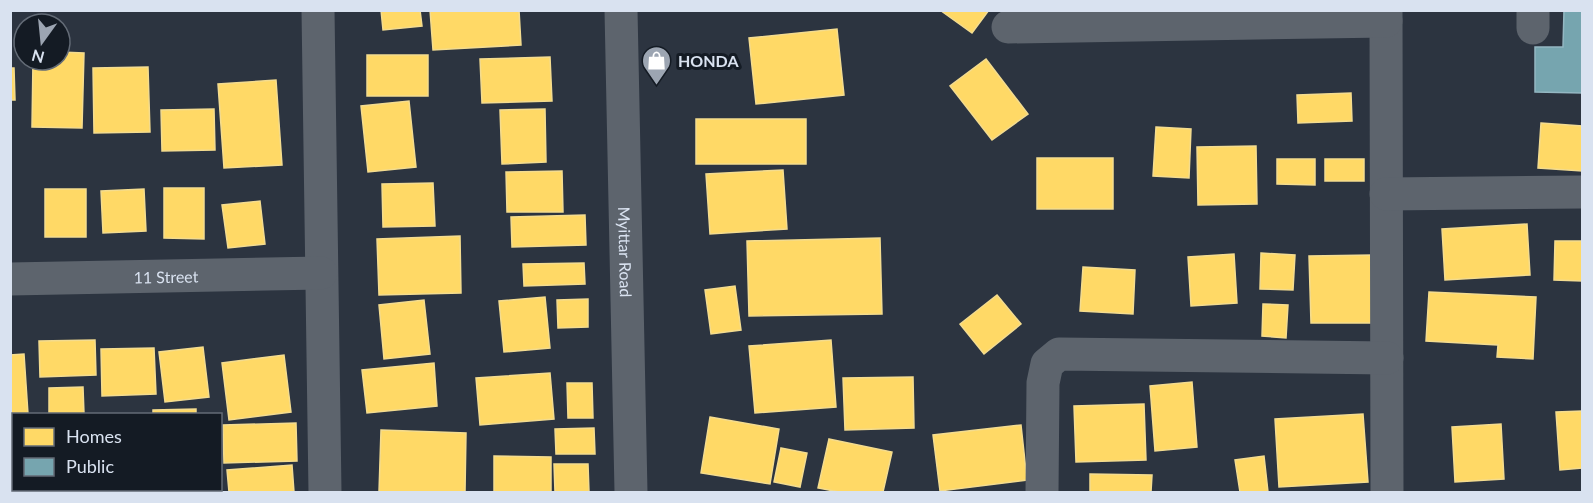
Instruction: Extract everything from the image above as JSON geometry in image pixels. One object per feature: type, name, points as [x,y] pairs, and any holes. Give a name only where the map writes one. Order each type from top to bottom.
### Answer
[{"type":"street","points":[[318,10],[324,492]]},
{"type":"street","name":"Myittar Road","points":[[621,10],[631,492]]},
{"type":"street","points":[[1008,27],[1386,16],[1387,492]]},
{"type":"street","points":[[1386,194],[1582,192]]},
{"type":"street","name":"11 Street","points":[[10,279],[321,273]]},
{"type":"street","points":[[1042,492],[1043,383],[1047,364],[1059,354],[1387,358]]},
{"type":"building: Homes","points":[[381,10],[420,10],[422,26],[383,30]]},
{"type":"building: Homes","points":[[430,10],[519,10],[521,45],[433,50]]},
{"type":"building: Homes","points":[[940,10],[989,10],[972,33]]},
{"type":"building: Homes","points":[[837,29],[844,95],[756,104],[749,38]]},
{"type":"building: Homes","points":[[72,52],[84,53],[82,128],[32,127],[33,72],[72,72]]},
{"type":"building: Homes","points":[[367,55],[428,55],[428,96],[367,96]]},
{"type":"building: Homes","points":[[550,57],[552,101],[482,103],[480,59]]},
{"type":"building: Homes","points":[[986,59],[1028,114],[992,140],[950,86]]},
{"type":"building: Homes","points":[[148,67],[150,132],[94,133],[93,68]]},
{"type":"building: Homes","points":[[10,68],[12,68],[15,100],[10,100]]},
{"type":"building: Homes","points":[[276,80],[282,165],[224,168],[218,84]]},
{"type":"building: Homes","points":[[1351,93],[1352,121],[1298,123],[1297,95]]},
{"type":"building: Homes","points":[[409,101],[416,167],[368,172],[361,106]]},
{"type":"building: Homes","points":[[214,109],[215,150],[162,151],[161,110]]},
{"type":"building: Homes","points":[[545,109],[546,162],[502,164],[500,110]]},
{"type":"building: Homes","points":[[696,119],[806,119],[806,164],[696,164]]},
{"type":"building: Homes","points":[[1541,123],[1582,126],[1582,171],[1538,168]]},
{"type":"building: Homes","points":[[1156,127],[1191,129],[1189,178],[1153,176]]},
{"type":"building: Homes","points":[[1256,146],[1257,204],[1198,205],[1197,147]]},
{"type":"building: Homes","points":[[1037,158],[1113,158],[1113,209],[1037,209]]},
{"type":"building: Homes","points":[[1277,159],[1315,159],[1315,185],[1277,184]]},
{"type":"building: Homes","points":[[1325,159],[1364,159],[1364,181],[1325,181]]},
{"type":"building: Homes","points":[[783,170],[787,229],[710,234],[706,174]]},
{"type":"building: Homes","points":[[562,171],[563,212],[507,212],[506,172]]},
{"type":"building: Homes","points":[[433,183],[435,226],[383,227],[382,184]]},
{"type":"building: Homes","points":[[164,188],[204,188],[204,239],[164,238]]},
{"type":"building: Homes","points":[[45,189],[86,189],[86,237],[45,237]]},
{"type":"building: Homes","points":[[144,189],[146,231],[103,233],[101,191]]},
{"type":"building: Homes","points":[[260,201],[265,244],[228,248],[222,205]]},
{"type":"building: Homes","points":[[585,215],[586,245],[512,247],[511,217]]},
{"type":"building: Homes","points":[[1527,224],[1530,275],[1445,280],[1442,229]]},
{"type":"building: Homes","points":[[460,236],[461,293],[379,295],[377,239]]},
{"type":"building: Homes","points":[[880,238],[882,314],[749,316],[747,241]]},
{"type":"building: Homes","points":[[1555,241],[1582,241],[1582,281],[1554,280]]},
{"type":"building: Homes","points":[[1261,253],[1295,255],[1293,290],[1260,289]]},
{"type":"building: Homes","points":[[1234,254],[1237,303],[1191,306],[1188,257]]},
{"type":"building: Homes","points":[[1373,255],[1374,323],[1311,323],[1309,256]]},
{"type":"building: Homes","points":[[584,263],[585,284],[524,286],[523,264]]},
{"type":"building: Homes","points":[[1083,267],[1135,270],[1133,314],[1080,311]]},
{"type":"building: Homes","points":[[735,286],[741,330],[711,334],[705,290]]},
{"type":"building: Homes","points":[[1429,292],[1536,297],[1533,359],[1497,357],[1498,345],[1426,341]]},
{"type":"building: Homes","points":[[997,295],[1021,324],[984,354],[960,324]]},
{"type":"building: Homes","points":[[545,297],[550,348],[504,352],[499,301]]},
{"type":"building: Homes","points":[[588,299],[588,327],[558,328],[557,300]]},
{"type":"building: Homes","points":[[424,300],[430,354],[384,359],[379,305]]},
{"type":"building: Homes","points":[[1263,304],[1288,305],[1286,338],[1262,336]]},
{"type":"building: Homes","points":[[95,340],[96,375],[40,377],[39,341]]},
{"type":"building: Homes","points":[[831,340],[836,407],[755,413],[749,346]]},
{"type":"building: Homes","points":[[203,347],[209,397],[165,402],[159,352]]},
{"type":"building: Homes","points":[[154,348],[156,394],[102,396],[101,349]]},
{"type":"building: Homes","points":[[24,354],[28,413],[12,413],[12,428],[10,428],[10,355]]},
{"type":"building: Homes","points":[[284,355],[291,412],[229,420],[222,363]]},
{"type":"building: Homes","points":[[434,363],[437,406],[367,413],[362,370]]},
{"type":"building: Homes","points":[[550,373],[554,419],[480,425],[476,378]]},
{"type":"building: Homes","points":[[913,377],[914,428],[845,430],[843,378]]},
{"type":"building: Homes","points":[[1192,382],[1197,447],[1155,451],[1150,386]]},
{"type":"building: Homes","points":[[567,383],[592,383],[593,418],[568,418]]},
{"type":"building: Homes","points":[[83,387],[84,413],[49,413],[49,388]]},
{"type":"building: Homes","points":[[1144,404],[1146,460],[1076,462],[1074,406]]},
{"type":"building: Homes","points":[[196,409],[196,413],[153,413],[153,410]]},
{"type":"building: Homes","points":[[1582,411],[1582,468],[1560,470],[1556,412]]},
{"type":"building: Homes","points":[[1363,414],[1368,482],[1279,487],[1275,419]]},
{"type":"building: Homes","points":[[710,417],[779,429],[770,484],[701,473]]},
{"type":"building: Homes","points":[[296,423],[297,461],[224,463],[223,425]]},
{"type":"building: Homes","points":[[1501,424],[1504,479],[1455,482],[1452,427]]},
{"type":"building: Homes","points":[[1021,425],[1027,480],[940,491],[933,435]]},
{"type":"building: Homes","points":[[594,428],[595,454],[556,454],[555,429]]},
{"type":"building: Homes","points":[[381,430],[466,433],[465,492],[379,492]]},
{"type":"building: Homes","points":[[829,439],[892,452],[883,492],[839,492],[818,488]]},
{"type":"building: Homes","points":[[781,448],[807,453],[800,487],[774,482]]},
{"type":"building: Homes","points":[[494,456],[551,457],[551,492],[494,492]]},
{"type":"building: Homes","points":[[1264,456],[1268,492],[1240,492],[1235,460]]},
{"type":"building: Homes","points":[[554,464],[588,464],[589,492],[555,492]]},
{"type":"building: Homes","points":[[292,465],[294,492],[229,492],[227,470]]},
{"type":"building: Homes","points":[[10,469],[12,469],[12,491],[72,491],[72,492],[10,492]]},
{"type":"building: Homes","points":[[1090,474],[1152,475],[1151,492],[1090,492]]},
{"type":"building: Homes","points":[[100,491],[152,491],[152,492]]},
{"type":"building: Homes","points":[[171,491],[211,491],[211,492]]},
{"type":"building: Public","points":[[1564,10],[1582,10],[1582,93],[1535,92],[1535,47],[1563,47]]},
{"type":"place","name":"HONDA","points":[[657,86]]}]
